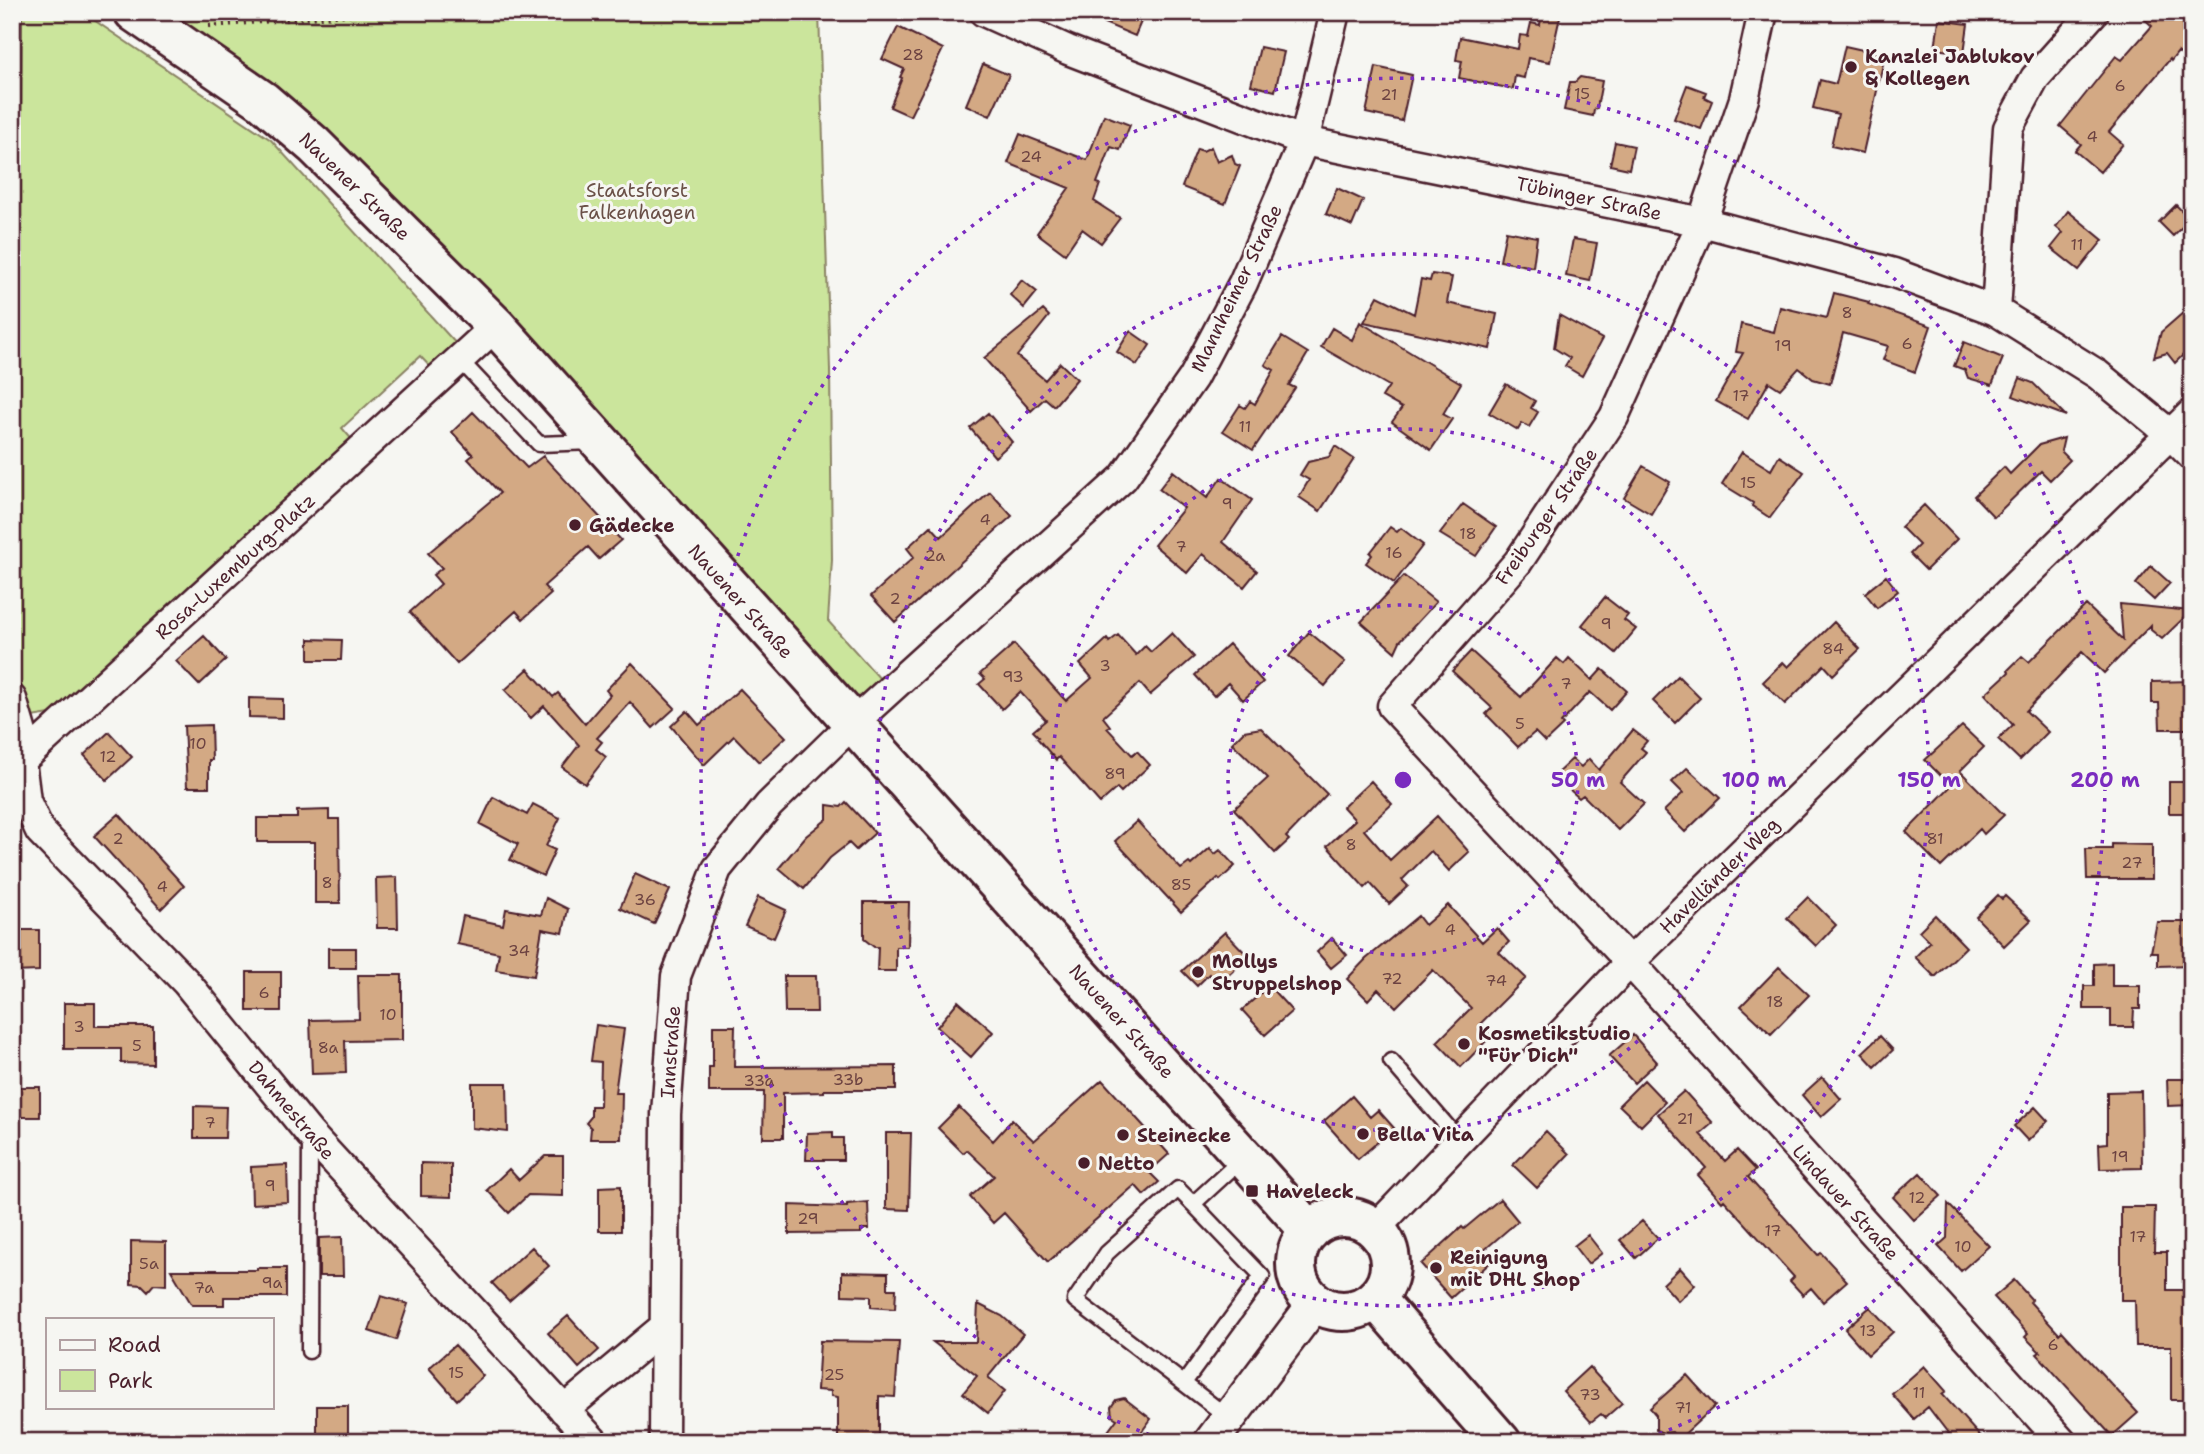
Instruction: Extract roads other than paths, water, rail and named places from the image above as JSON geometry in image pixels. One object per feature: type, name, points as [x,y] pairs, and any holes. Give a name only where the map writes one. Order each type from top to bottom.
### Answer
[{"type":"main road","name":"Nauener Straße","points":[[147,21],[263,101],[314,145],[496,326],[1310,1231]]},
{"type":"main road","points":[[1335,1217],[1363,1221],[1375,1229],[1385,1241],[1390,1256],[1390,1271],[1385,1286],[1375,1298],[1362,1307],[1346,1311],[1330,1309],[1316,1302],[1304,1290],[1297,1275],[1296,1259],[1301,1244],[1310,1231],[1335,1217]]},
{"type":"main road","points":[[1375,1298],[1501,1442]]},
{"type":"street","name":"Tübinger Straße","points":[[984,12],[1068,50],[1304,141],[1517,182],[1702,222],[1894,273],[1996,311],[2097,374],[2169,433],[2192,456]]},
{"type":"street","name":"Mannheimer Straße","points":[[852,724],[1123,478],[1193,379],[1243,283],[1304,141],[1335,12]]},
{"type":"street","name":"Freiburger Straße","points":[[1630,962],[1392,706],[1518,562],[1614,417],[1702,222],[1744,99],[1763,12]]},
{"type":"street","points":[[1996,311],[2008,128],[2035,78],[2094,12]]},
{"type":"street","name":"Rosa-Luxemburg-Platz","points":[[16,763],[496,326]]},
{"type":"street","name":"Havelländer Weg","points":[[1375,1229],[1630,962],[2192,413]]},
{"type":"street","points":[[12,699],[22,733],[16,763]]},
{"type":"street","name":"Innstraße","points":[[664,1442],[666,1114],[676,976],[717,869],[769,805],[852,724]]},
{"type":"street","name":"Dahmestraße","points":[[16,763],[26,801],[40,831],[186,982],[310,1134],[594,1442]]},
{"type":"street","name":"Lindauer Straße","points":[[1630,962],[2062,1442]]},
{"type":"street","points":[[1220,1430],[1316,1302]]},
{"type":"street","points":[[564,1410],[664,1327]]},
{"type":"lane","points":[[460,360],[539,444],[598,441]]},
{"type":"lane","points":[[1391,1061],[1460,1140]]},
{"type":"lane","points":[[309,1351],[310,1134]]},
{"type":"lane","points":[[1193,1204],[1244,1157]]},
{"type":"lane","points":[[1184,1382],[1262,1276],[1178,1189],[1107,1253],[1075,1300],[1184,1382],[1220,1430]]},
{"type":"place","name":"Kanzlei Jablukov & Kollegen","points":[[1851,67]]},
{"type":"place","name":"Gädecke","points":[[575,525]]},
{"type":"place","name":"Mollys Struppelshop","points":[[1198,972]]},
{"type":"place","name":"Kosmetikstudio \"Für Dich\"","points":[[1464,1044]]},
{"type":"place","name":"Bella Vita","points":[[1363,1134]]},
{"type":"place","name":"Steinecke","points":[[1123,1135]]},
{"type":"place","name":"Netto","points":[[1084,1163]]},
{"type":"place","name":"Haveleck","points":[[1252,1191]]},
{"type":"place","name":"Reinigung mit DHL Shop","points":[[1436,1268]]},
{"type":"park label","name":"Staatsforst Falkenhagen","points":[[637,201]]}]
